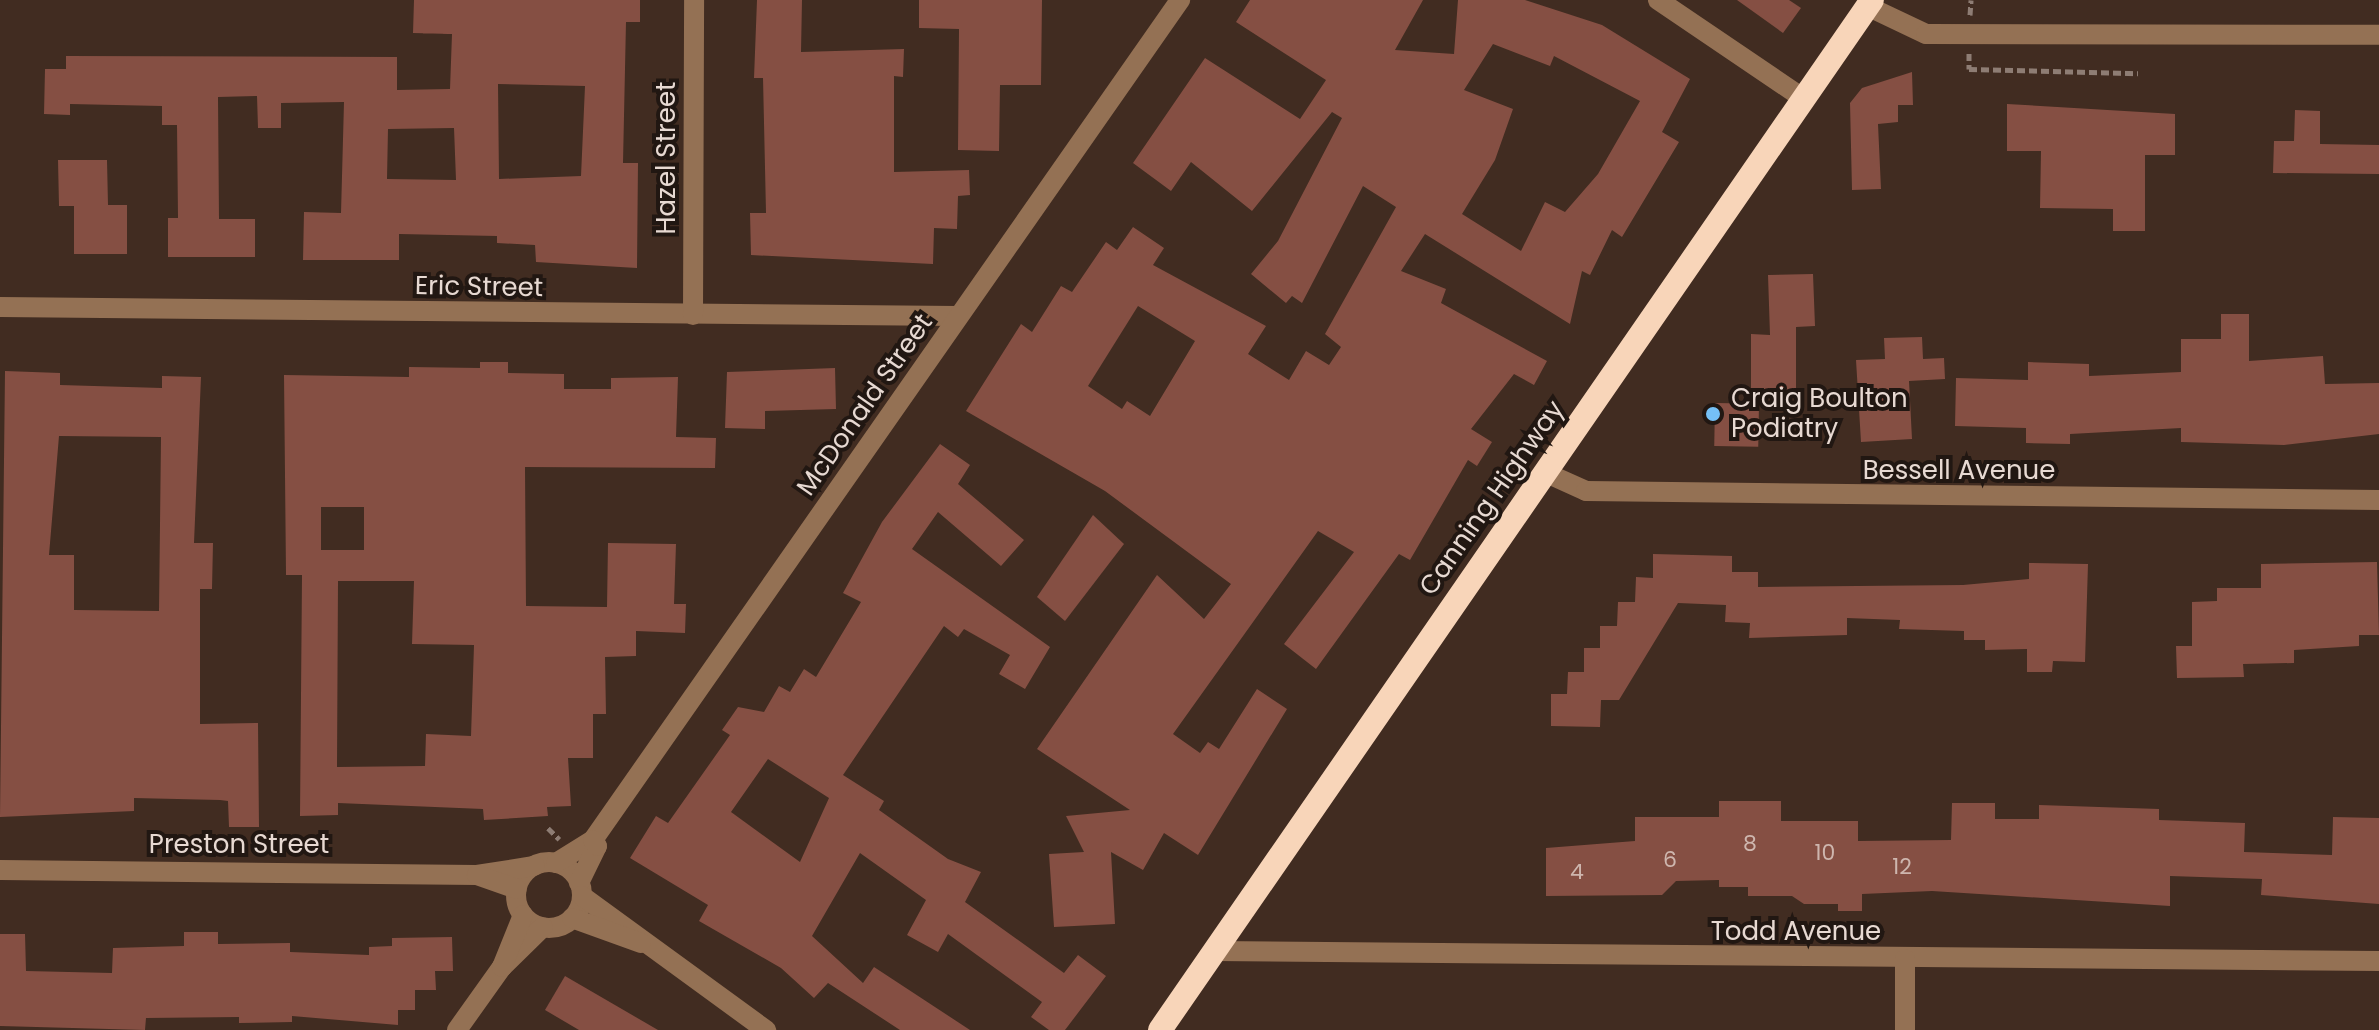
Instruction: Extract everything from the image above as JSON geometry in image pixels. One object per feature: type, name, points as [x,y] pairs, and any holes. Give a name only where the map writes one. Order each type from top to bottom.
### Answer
[{"type":"highway","name":"Canning Highway","points":[[1160,1030],[1870,3]]},
{"type":"street","name":"Hazel Street","points":[[693,315],[694,0]]},
{"type":"street","name":"McDonald Street","points":[[556,863],[593,840],[1180,0]]},
{"type":"street","points":[[1658,0],[1804,99]]},
{"type":"street","points":[[1870,3],[1911,30],[1970,34],[2379,35]]},
{"type":"street","name":"Eric Street","points":[[0,307],[958,316]]},
{"type":"street","name":"Bessell Avenue","points":[[1544,472],[1586,491],[2379,500]]},
{"type":"street","name":"McDonald Street","points":[[580,889],[597,846],[593,840]]},
{"type":"street","points":[[502,967],[523,915],[517,889],[534,866],[556,863],[580,889],[641,943],[766,1030]]},
{"type":"street","name":"Preston Street","points":[[0,870],[477,875],[534,866]]},
{"type":"street","name":"Preston Street","points":[[477,875],[517,889]]},
{"type":"street","points":[[572,918],[580,889]]},
{"type":"street","points":[[523,915],[543,927]]},
{"type":"street","points":[[457,1030],[502,967],[543,927],[572,918],[641,943]]},
{"type":"street","name":"Todd Avenue","points":[[1214,951],[2379,961]]},
{"type":"street","points":[[1905,959],[1905,1030]]},
{"type":"path","points":[[1971,0],[1969,69],[2138,73]]},
{"type":"building","points":[[414,0],[640,0],[640,22],[626,22],[623,163],[638,163],[637,268],[536,262],[535,245],[497,243],[497,236],[399,234],[399,260],[303,260],[304,212],[341,213],[344,102],[281,103],[281,128],[258,128],[257,96],[218,97],[219,219],[255,219],[255,257],[168,257],[168,218],[178,218],[177,125],[162,125],[162,106],[70,104],[70,115],[44,114],[45,69],[66,69],[66,56],[397,57],[397,90],[450,89],[452,34],[413,33]],"holes":[[[498,84],[585,86],[581,176],[499,179]],[[454,128],[456,180],[387,179],[388,129]]]},
{"type":"building","points":[[757,0],[802,0],[801,52],[904,49],[903,77],[894,76],[894,172],[969,170],[970,195],[958,196],[957,229],[934,228],[933,264],[751,255],[750,213],[766,213],[763,78],[754,78]]},
{"type":"building","points":[[919,0],[1042,0],[1041,85],[1000,85],[999,151],[958,150],[959,29],[919,28]]},
{"type":"building","points":[[1250,0],[1423,0],[1395,50],[1454,54],[1458,0],[1525,0],[1602,25],[1690,79],[1662,132],[1679,142],[1622,237],[1612,230],[1590,275],[1582,271],[1570,324],[1425,234],[1401,271],[1446,289],[1441,303],[1547,361],[1534,385],[1514,374],[1471,429],[1492,442],[1477,466],[1468,460],[1410,560],[1399,554],[1316,669],[1284,644],[1354,552],[1318,531],[1173,734],[1200,753],[1208,742],[1219,749],[1257,689],[1287,709],[1198,855],[1164,833],[1143,870],[1111,852],[1115,924],[1054,927],[1049,854],[1084,852],[1066,816],[1130,810],[1037,749],[1157,575],[1204,619],[1231,584],[1105,491],[966,411],[1021,324],[1032,332],[1061,286],[1072,292],[1106,242],[1117,250],[1133,227],[1164,248],[1153,265],[1266,326],[1248,354],[1289,380],[1306,351],[1329,365],[1341,347],[1325,334],[1396,207],[1363,186],[1302,303],[1292,296],[1286,303],[1251,274],[1278,241],[1342,118],[1332,112],[1252,211],[1191,162],[1171,191],[1133,163],[1205,58],[1300,119],[1326,80],[1236,22]],"holes":[[[1493,44],[1550,66],[1554,56],[1640,101],[1598,174],[1565,212],[1545,202],[1521,251],[1462,214],[1495,160],[1513,109],[1464,90]],[[1138,306],[1195,341],[1150,416],[1127,401],[1122,409],[1088,386]]]},
{"type":"building","points":[[1737,0],[1789,0],[1801,8],[1783,33]]},
{"type":"building","points":[[1912,72],[1913,105],[1898,105],[1898,122],[1878,124],[1881,189],[1852,190],[1850,103],[1862,88]]},
{"type":"building","points":[[2007,104],[2175,114],[2175,155],[2145,155],[2145,231],[2113,231],[2113,209],[2040,208],[2041,151],[2007,151]]},
{"type":"building","points":[[2295,110],[2320,111],[2320,144],[2379,145],[2379,174],[2273,173],[2274,141],[2294,141]]},
{"type":"building","points":[[58,160],[107,160],[108,205],[127,205],[127,254],[74,254],[74,206],[59,206]]},
{"type":"building","points":[[1813,274],[1815,326],[1796,327],[1796,391],[1751,390],[1751,334],[1770,335],[1768,275]]},
{"type":"building","points":[[2221,314],[2249,314],[2249,361],[2323,356],[2325,384],[2379,383],[2379,434],[2284,445],[2181,442],[2181,428],[2070,434],[2070,444],[2026,443],[2026,428],[1955,426],[1956,378],[2028,380],[2028,362],[2089,364],[2089,376],[2181,372],[2181,339],[2221,339]]},
{"type":"building","points":[[1922,337],[1923,359],[1944,358],[1945,379],[1909,381],[1912,439],[1861,442],[1856,360],[1885,359],[1884,338]]},
{"type":"building","points":[[480,362],[508,362],[508,373],[564,374],[564,389],[611,389],[611,378],[678,377],[676,437],[716,438],[715,468],[525,467],[526,606],[607,607],[608,543],[676,544],[674,604],[686,604],[685,633],[636,631],[636,656],[605,657],[606,714],[593,714],[593,758],[568,758],[571,806],[547,807],[548,816],[484,820],[483,809],[338,803],[338,815],[300,816],[302,575],[286,575],[284,375],[409,377],[409,367],[480,368]],"holes":[[[321,507],[364,507],[364,550],[321,550]],[[338,581],[414,581],[412,644],[474,645],[471,736],[426,734],[425,766],[337,767]]]},
{"type":"building","points":[[835,368],[836,409],[765,411],[765,429],[725,428],[727,372]]},
{"type":"building","points":[[5,371],[60,373],[60,385],[162,388],[162,376],[201,377],[194,543],[213,543],[212,589],[200,589],[200,724],[258,723],[259,827],[229,827],[228,801],[220,800],[134,798],[134,811],[0,817]],"holes":[[[59,436],[161,437],[159,611],[74,610],[74,555],[49,555]]]},
{"type":"building","points":[[1715,403],[1759,404],[1758,447],[1714,446]]},
{"type":"building","points":[[940,444],[970,465],[958,484],[1024,540],[1001,566],[938,512],[912,549],[1050,647],[1025,689],[999,674],[1010,655],[964,629],[958,637],[944,626],[843,775],[884,801],[879,810],[948,859],[981,872],[965,902],[1064,973],[1078,955],[1106,976],[1065,1030],[1049,1030],[1031,1017],[1042,1002],[948,934],[938,952],[907,935],[926,900],[860,853],[812,936],[863,983],[874,967],[970,1030],[900,1030],[828,983],[814,998],[781,968],[699,921],[708,905],[630,858],[656,816],[668,823],[730,735],[722,730],[738,707],[764,712],[779,686],[790,692],[804,669],[816,677],[861,602],[843,593],[882,522]],"holes":[[[768,759],[829,798],[800,862],[731,812]]]},
{"type":"building","points":[[1093,515],[1124,544],[1065,621],[1037,597]]},
{"type":"building","points":[[1653,554],[1732,556],[1732,572],[1758,572],[1758,587],[1963,585],[2029,579],[2029,563],[2088,564],[2085,662],[2053,661],[2052,672],[2027,672],[2027,649],[1985,650],[1985,640],[1964,640],[1964,631],[1899,629],[1900,620],[1847,618],[1847,635],[1749,638],[1750,623],[1725,622],[1726,605],[1678,603],[1619,700],[1601,700],[1600,727],[1551,726],[1551,694],[1567,694],[1568,672],[1584,672],[1584,648],[1600,648],[1600,626],[1617,626],[1618,602],[1635,602],[1636,577],[1653,578]]},
{"type":"building","points":[[2377,562],[2379,635],[2359,635],[2359,646],[2294,650],[2294,663],[2243,664],[2244,677],[2177,678],[2176,646],[2192,646],[2192,602],[2217,601],[2217,588],[2261,588],[2261,564]]},
{"type":"building","points":[[1719,801],[1781,801],[1781,821],[1858,821],[1858,841],[1951,840],[1952,803],[1995,803],[1995,819],[2039,819],[2039,805],[2159,809],[2159,820],[2245,823],[2244,852],[2332,855],[2333,817],[2379,818],[2379,904],[2261,895],[2262,879],[2170,876],[2170,906],[1932,891],[1862,894],[1862,911],[1838,911],[1838,904],[1804,904],[1792,896],[1748,896],[1748,887],[1719,887],[1719,880],[1676,881],[1662,895],[1546,896],[1546,848],[1635,841],[1635,817],[1719,817]]},
{"type":"building","points":[[184,932],[218,932],[218,944],[290,943],[290,952],[369,955],[369,947],[392,946],[392,938],[452,937],[453,971],[435,971],[436,990],[415,990],[415,1010],[398,1010],[398,1025],[292,1016],[292,1022],[239,1023],[239,1017],[146,1018],[145,1030],[0,1026],[0,934],[25,934],[26,971],[112,973],[113,948],[184,946]]},
{"type":"building","points":[[565,976],[658,1030],[579,1030],[545,1010]]},
{"type":"place","name":"Craig Boulton Podiatry","points":[[1713,414]]}]
